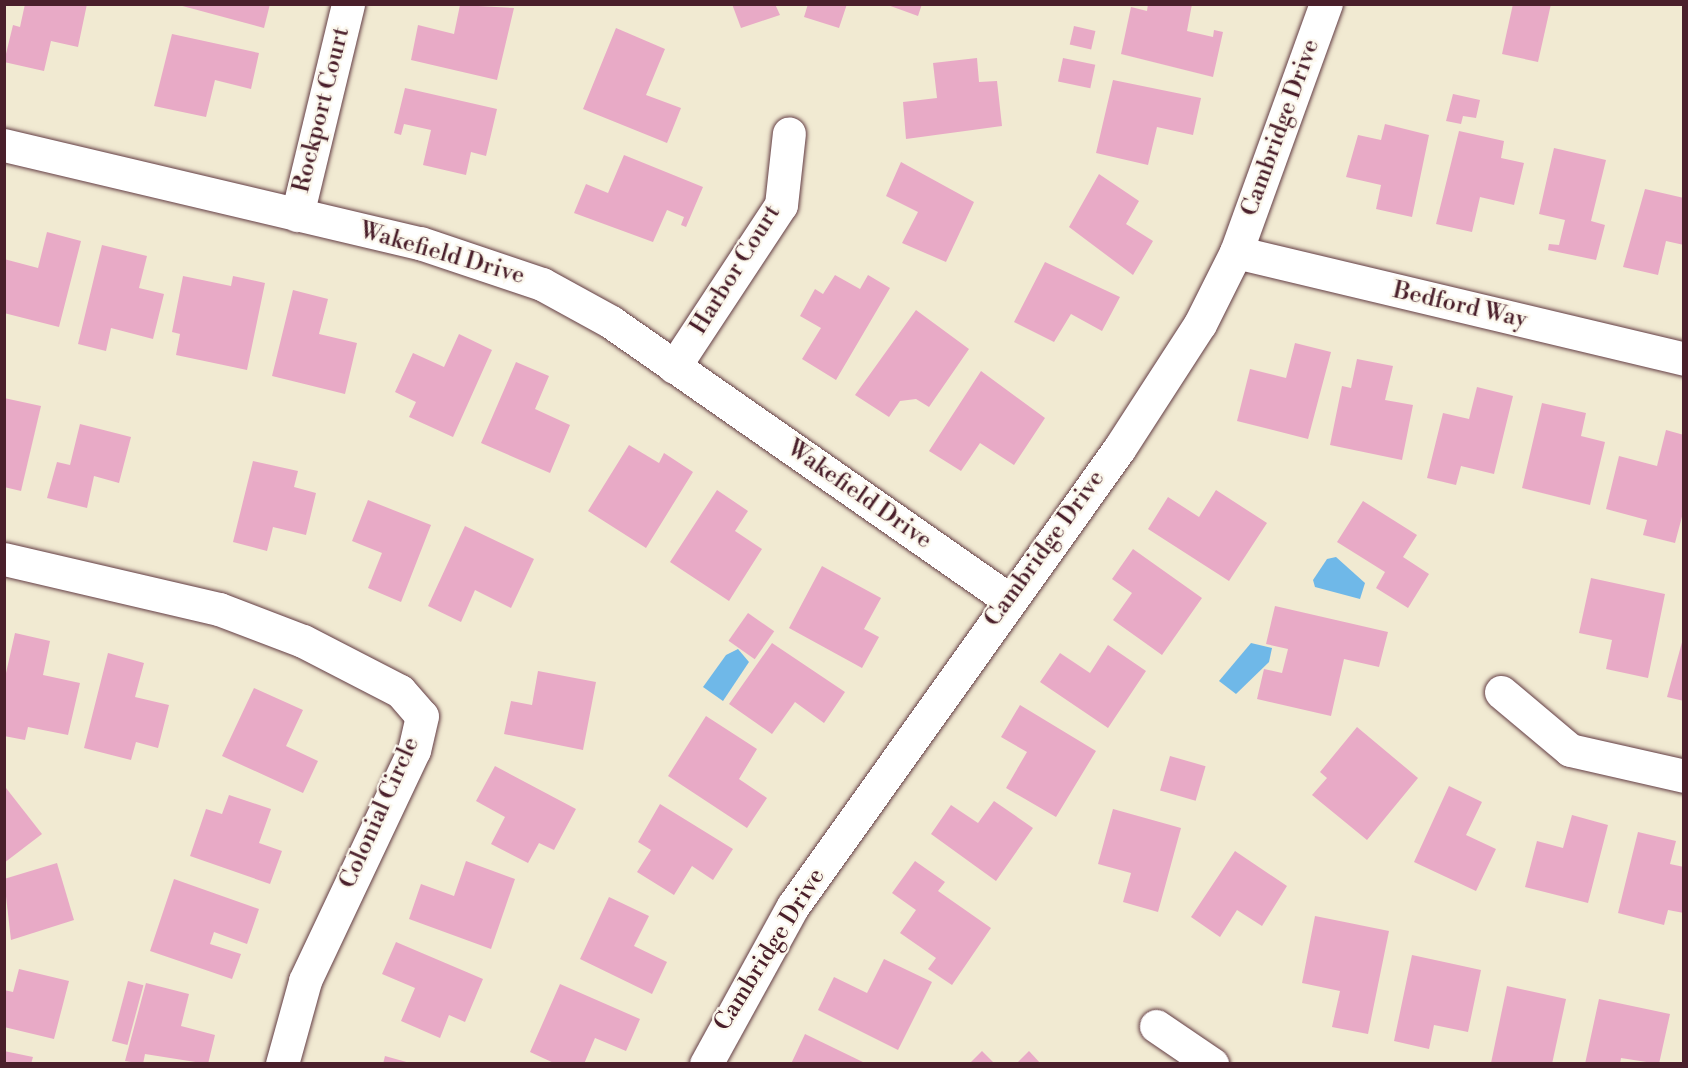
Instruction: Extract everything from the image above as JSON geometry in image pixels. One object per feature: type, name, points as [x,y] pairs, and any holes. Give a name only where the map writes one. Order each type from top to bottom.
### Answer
[{"type":"street","name":"Rockport Court","points":[[297,215],[348,4]]},
{"type":"street","name":"Cambridge Drive","points":[[706,1064],[793,906],[1008,599],[1119,449],[1200,324],[1236,252],[1326,4]]},
{"type":"street","name":"Harbor Court","points":[[674,367],[781,205],[789,133]]},
{"type":"street","name":"Wakefield Drive","points":[[4,145],[420,243],[542,284],[610,322],[1008,599]]},
{"type":"street","name":"Bedford Way","points":[[1236,252],[1683,359]]},
{"type":"street","name":"Colonial Circle","points":[[4,559],[219,609],[293,637],[400,691],[422,716],[414,750],[305,981],[282,1064]]},
{"type":"street","points":[[1501,692],[1570,750],[1683,776]]},
{"type":"street","points":[[1156,1026],[1212,1064]]},
{"type":"water","points":[[1336,557],[1365,583],[1360,599],[1315,587],[1313,580],[1327,559]]},
{"type":"water","points":[[1251,643],[1272,648],[1269,662],[1236,694],[1219,681]]},
{"type":"water","points":[[738,649],[749,662],[723,701],[703,687],[726,655]]},
{"type":"building","points":[[25,4],[87,4],[78,47],[51,41],[44,71],[4,62],[13,25],[20,27]]},
{"type":"building","points":[[175,4],[270,4],[264,28]]},
{"type":"building","points":[[732,4],[775,4],[780,15],[741,28]]},
{"type":"building","points":[[808,4],[847,4],[839,28],[804,17]]},
{"type":"building","points":[[885,4],[922,4],[918,16]]},
{"type":"building","points":[[1148,4],[1192,4],[1187,31],[1213,37],[1214,30],[1223,32],[1213,77],[1121,54],[1131,7],[1147,11]]},
{"type":"building","points":[[1513,4],[1551,4],[1538,62],[1502,54]]},
{"type":"building","points":[[460,5],[514,8],[497,80],[411,60],[418,25],[454,34]]},
{"type":"building","points":[[1074,26],[1095,31],[1091,49],[1070,45]]},
{"type":"building","points":[[616,28],[665,49],[646,95],[681,108],[667,143],[583,109]]},
{"type":"building","points":[[172,34],[259,53],[251,89],[215,80],[206,117],[154,106]]},
{"type":"building","points":[[977,58],[979,82],[997,81],[1002,126],[906,139],[903,102],[937,98],[933,63]]},
{"type":"building","points":[[1063,58],[1095,65],[1090,88],[1058,81]]},
{"type":"building","points":[[1113,80],[1201,98],[1193,135],[1157,127],[1148,165],[1096,153]]},
{"type":"building","points":[[405,88],[497,109],[486,156],[471,152],[466,175],[423,165],[431,130],[404,124],[401,135],[394,133]]},
{"type":"building","points":[[1453,94],[1480,100],[1476,118],[1463,116],[1461,124],[1446,121]]},
{"type":"building","points":[[1385,124],[1429,135],[1412,217],[1376,209],[1381,185],[1346,177],[1358,135],[1381,140]]},
{"type":"building","points":[[1459,131],[1504,141],[1501,158],[1524,163],[1514,205],[1480,197],[1472,232],[1436,224]]},
{"type":"building","points":[[1554,148],[1606,160],[1591,221],[1605,225],[1596,260],[1548,250],[1549,244],[1559,245],[1565,220],[1539,214]]},
{"type":"building","points":[[624,155],[703,187],[686,227],[681,225],[684,217],[667,210],[653,242],[574,213],[586,184],[608,193]]},
{"type":"building","points":[[901,162],[974,202],[946,262],[902,243],[918,212],[886,196]]},
{"type":"building","points":[[1099,174],[1139,201],[1126,224],[1153,241],[1133,275],[1069,227]]},
{"type":"building","points":[[1645,189],[1684,198],[1684,245],[1666,241],[1658,275],[1623,267]]},
{"type":"building","points":[[47,232],[81,241],[59,327],[4,313],[4,259],[38,268]]},
{"type":"building","points":[[102,245],[147,256],[139,288],[164,294],[153,339],[111,328],[106,351],[78,344]]},
{"type":"building","points":[[1045,262],[1120,297],[1102,331],[1071,314],[1054,342],[1014,322]]},
{"type":"building","points":[[835,275],[860,289],[868,275],[890,288],[836,380],[802,359],[821,328],[800,316],[815,289],[823,294]]},
{"type":"building","points":[[183,276],[231,286],[233,276],[265,283],[247,370],[176,355],[180,334],[172,332]]},
{"type":"building","points":[[293,290],[328,299],[319,334],[357,343],[345,394],[272,376]]},
{"type":"building","points":[[916,310],[969,349],[929,407],[916,399],[900,401],[889,417],[855,395]]},
{"type":"building","points":[[459,334],[492,350],[453,437],[409,417],[416,402],[395,392],[413,353],[444,367]]},
{"type":"building","points":[[1295,343],[1331,352],[1308,439],[1237,421],[1250,369],[1286,378]]},
{"type":"building","points":[[1357,359],[1393,366],[1385,400],[1413,405],[1402,460],[1330,445],[1342,386],[1351,388]]},
{"type":"building","points":[[516,362],[549,376],[535,409],[570,425],[550,473],[481,443]]},
{"type":"building","points":[[981,371],[1045,418],[1014,465],[980,443],[961,471],[929,451]]},
{"type":"building","points":[[1477,387],[1513,396],[1494,474],[1461,466],[1456,485],[1427,478],[1443,413],[1469,419]]},
{"type":"building","points":[[4,398],[41,406],[21,491],[4,487]]},
{"type":"building","points":[[1542,403],[1586,413],[1581,436],[1605,442],[1590,505],[1522,488]]},
{"type":"building","points":[[80,424],[131,437],[119,483],[94,476],[87,508],[47,498],[57,462],[70,465]]},
{"type":"building","points":[[1666,430],[1684,435],[1684,509],[1675,543],[1643,535],[1647,520],[1606,509],[1619,456],[1657,466]]},
{"type":"building","points":[[629,445],[659,463],[664,453],[693,472],[646,548],[588,511]]},
{"type":"building","points":[[253,461],[298,471],[294,487],[316,493],[306,535],[273,527],[267,551],[233,542]]},
{"type":"building","points":[[717,490],[748,511],[735,531],[762,549],[729,601],[670,562]]},
{"type":"building","points":[[1216,490],[1267,523],[1229,581],[1148,529],[1168,497],[1199,517]]},
{"type":"building","points":[[368,500],[431,525],[401,602],[368,588],[382,553],[352,541]]},
{"type":"building","points":[[1363,501],[1417,535],[1403,557],[1429,574],[1408,608],[1376,588],[1385,572],[1337,542]]},
{"type":"building","points":[[465,526],[534,559],[511,608],[475,590],[461,622],[428,606]]},
{"type":"building","points":[[1133,549],[1202,598],[1162,655],[1113,620],[1132,593],[1112,579]]},
{"type":"building","points":[[822,566],[881,598],[864,629],[879,637],[862,668],[789,628]]},
{"type":"building","points":[[1591,578],[1665,594],[1648,678],[1606,669],[1612,640],[1579,633]]},
{"type":"building","points":[[1275,606],[1388,632],[1379,667],[1344,659],[1331,716],[1257,699],[1264,669],[1282,673],[1288,649],[1266,644]]},
{"type":"building","points":[[748,613],[774,631],[755,659],[728,641]]},
{"type":"building","points":[[15,633],[50,641],[43,675],[80,683],[68,735],[28,727],[25,740],[4,736],[4,682]]},
{"type":"building","points":[[1684,635],[1684,701],[1667,697]]},
{"type":"building","points":[[772,643],[845,692],[824,723],[795,702],[772,734],[729,704]]},
{"type":"building","points":[[1108,645],[1146,671],[1108,728],[1040,682],[1060,653],[1090,673]]},
{"type":"building","points":[[108,653],[144,663],[135,697],[169,705],[158,748],[136,742],[131,760],[84,748]]},
{"type":"building","points":[[538,671],[596,682],[583,750],[504,734],[511,701],[532,705]]},
{"type":"building","points":[[254,688],[303,710],[286,746],[318,761],[303,793],[222,756]]},
{"type":"building","points":[[1020,705],[1096,751],[1056,817],[1006,788],[1027,752],[1001,737]]},
{"type":"building","points":[[706,716],[757,749],[739,779],[767,798],[747,828],[668,776]]},
{"type":"building","points":[[1357,727],[1418,778],[1367,840],[1312,795],[1327,778],[1320,772]]},
{"type":"building","points":[[1170,756],[1206,766],[1196,801],[1160,791]]},
{"type":"building","points":[[495,766],[576,809],[554,850],[539,843],[528,863],[491,844],[505,817],[476,801]]},
{"type":"building","points":[[1449,786],[1482,802],[1466,835],[1496,849],[1476,891],[1414,862]]},
{"type":"building","points":[[6,788],[42,834],[4,863],[4,789]]},
{"type":"building","points":[[229,795],[271,809],[259,843],[282,851],[270,884],[190,856],[206,809],[222,814]]},
{"type":"building","points":[[994,801],[1033,828],[996,881],[931,834],[951,805],[978,823]]},
{"type":"building","points":[[660,804],[733,849],[713,880],[692,866],[674,895],[637,872],[651,850],[638,842]]},
{"type":"building","points":[[1113,809],[1181,828],[1158,912],[1123,902],[1131,873],[1098,864]]},
{"type":"building","points":[[1572,815],[1608,825],[1588,903],[1525,887],[1537,841],[1563,848]]},
{"type":"building","points":[[1638,832],[1676,841],[1670,864],[1684,867],[1684,913],[1668,910],[1664,925],[1618,913]]},
{"type":"building","points":[[1235,851],[1287,886],[1262,926],[1237,910],[1220,937],[1191,917]]},
{"type":"building","points":[[466,861],[515,879],[491,949],[409,919],[421,884],[454,896]]},
{"type":"building","points":[[915,861],[945,882],[938,891],[991,928],[952,985],[928,969],[936,958],[900,933],[916,910],[892,893]]},
{"type":"building","points":[[57,863],[74,920],[11,940],[4,879]]},
{"type":"building","points":[[174,879],[259,909],[247,944],[214,932],[210,944],[241,954],[232,979],[150,951]]},
{"type":"building","points":[[609,897],[649,916],[634,946],[667,962],[652,994],[580,959]]},
{"type":"building","points":[[1315,916],[1389,931],[1368,1034],[1332,1027],[1340,991],[1302,983]]},
{"type":"building","points":[[396,942],[483,979],[465,1022],[449,1015],[440,1038],[401,1021],[415,988],[382,974]]},
{"type":"building","points":[[1412,955],[1481,970],[1468,1032],[1434,1025],[1429,1049],[1394,1041]]},
{"type":"building","points":[[884,959],[932,982],[898,1050],[818,1010],[834,977],[867,993]]},
{"type":"building","points":[[19,969],[69,981],[54,1039],[4,1027],[4,990],[13,992]]},
{"type":"building","points":[[128,981],[143,985],[127,1045],[112,1041]]},
{"type":"building","points":[[146,983],[189,994],[181,1026],[215,1035],[208,1064],[145,1054],[143,1064],[125,1061]]},
{"type":"building","points":[[560,984],[640,1019],[626,1051],[595,1038],[584,1064],[556,1064],[530,1052]]},
{"type":"building","points":[[1507,986],[1566,999],[1552,1064],[1491,1063]]},
{"type":"building","points":[[1599,999],[1670,1014],[1659,1064],[1621,1058],[1620,1064],[1585,1064]]},
{"type":"building","points":[[805,1034],[867,1064],[791,1064]]},
{"type":"building","points":[[4,1051],[33,1057],[31,1064],[4,1064]]},
{"type":"building","points":[[982,1051],[995,1064],[969,1064]]},
{"type":"building","points":[[1029,1051],[1041,1064],[1016,1064]]},
{"type":"building","points":[[385,1056],[410,1063],[410,1064],[383,1064]]}]
